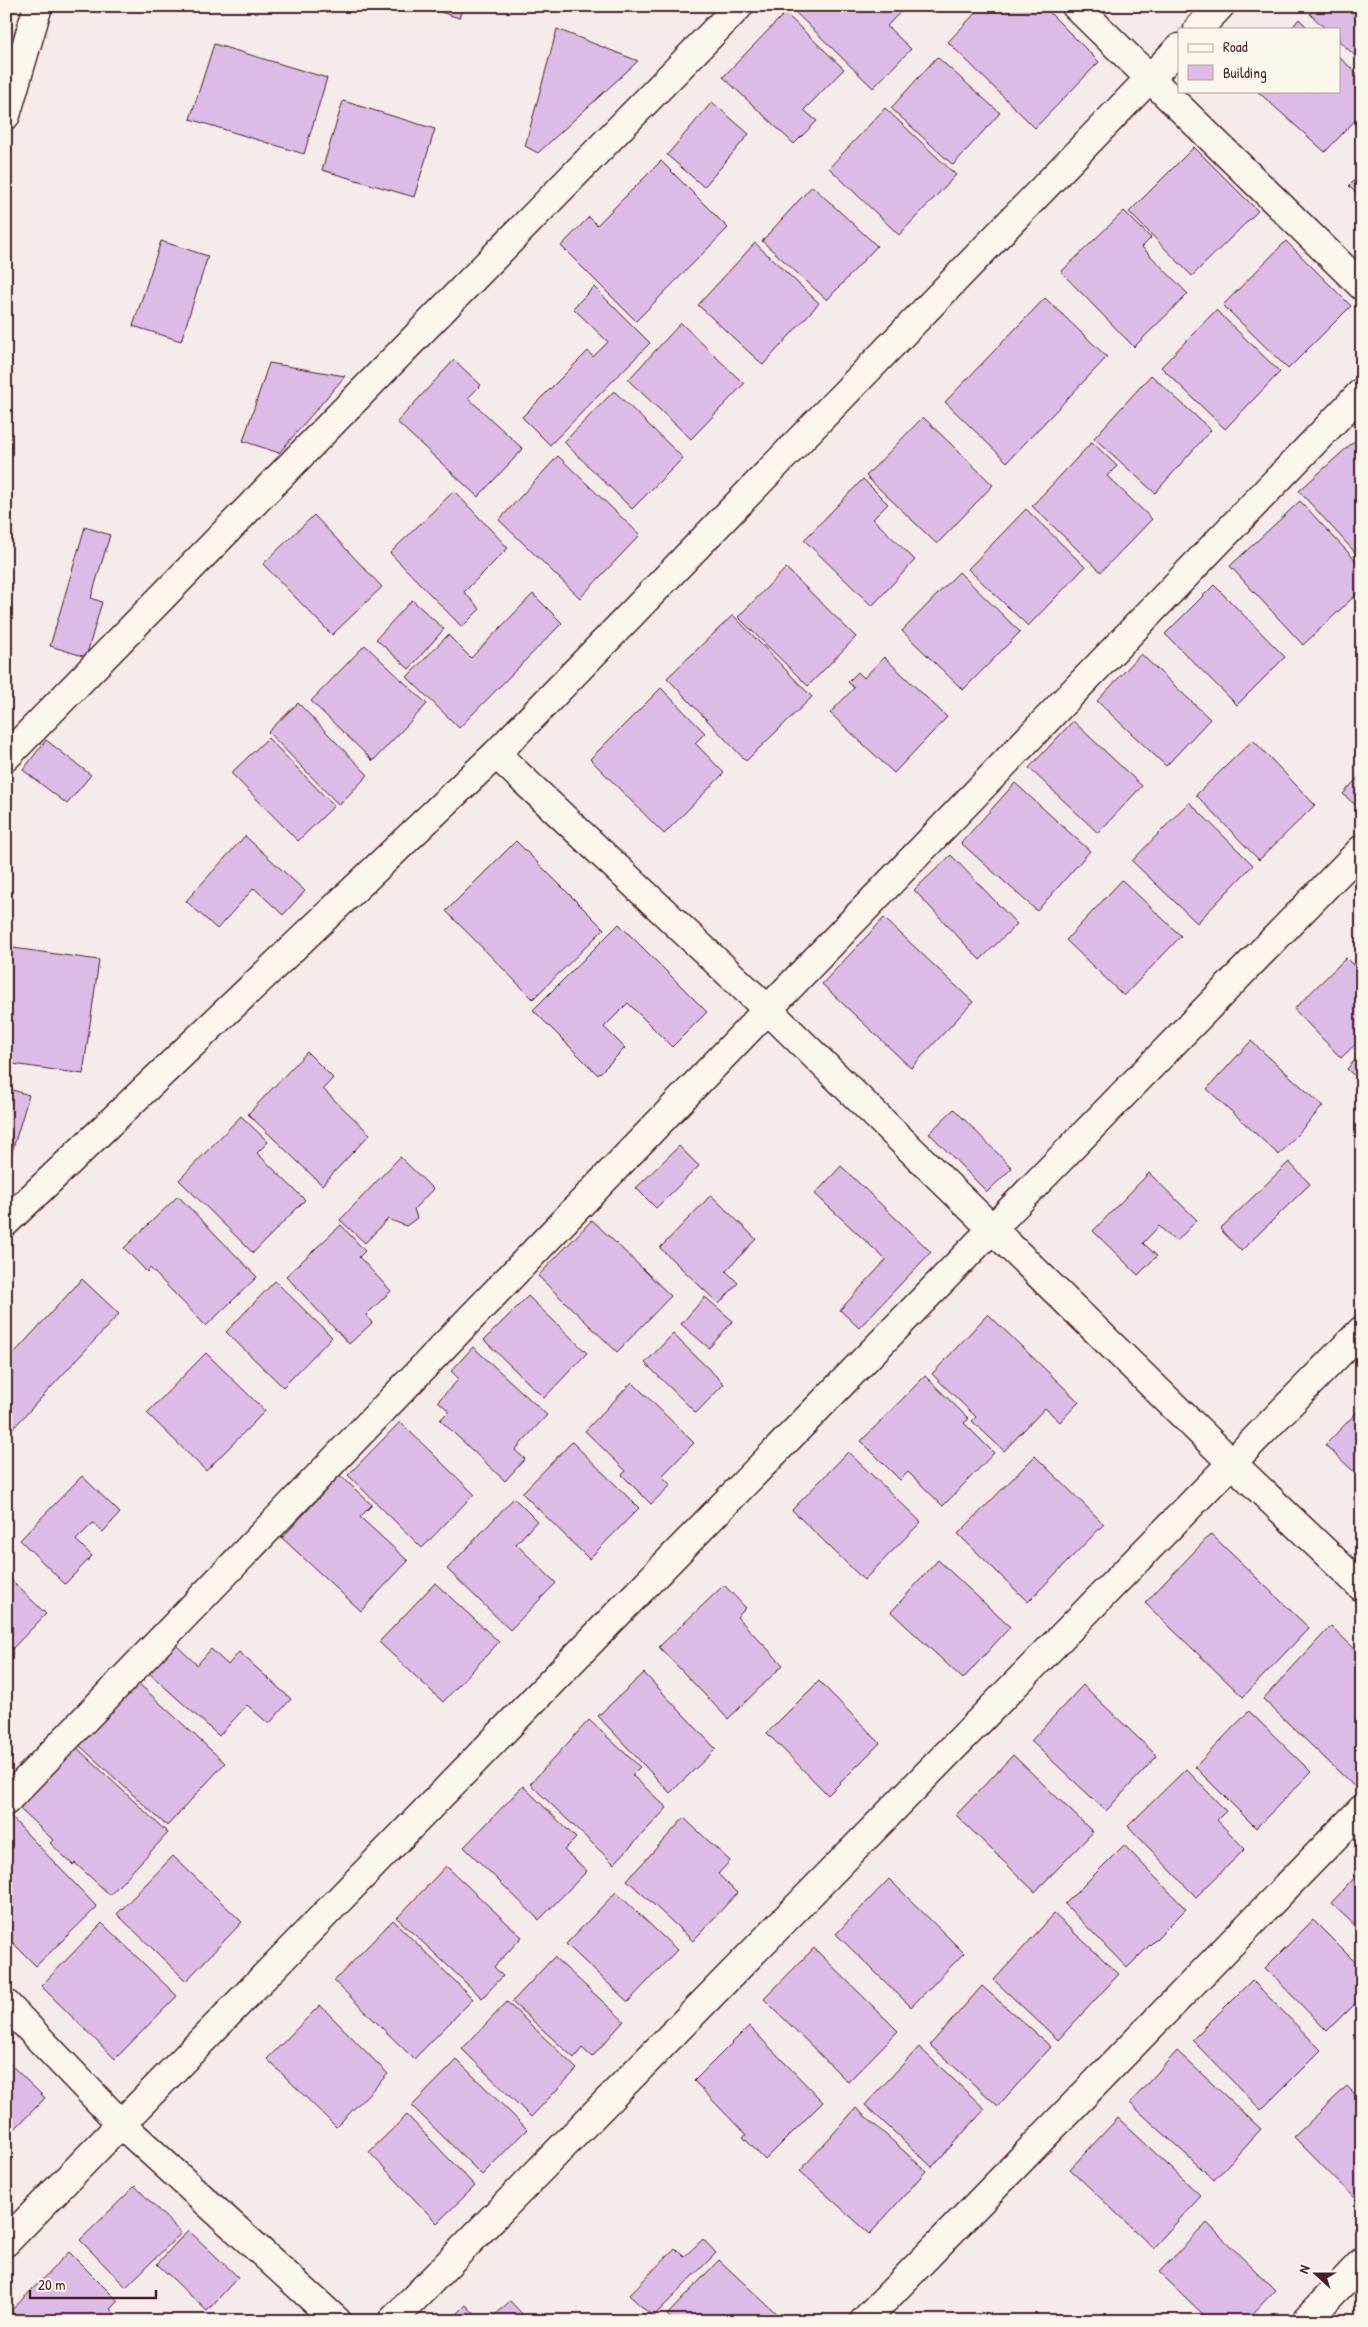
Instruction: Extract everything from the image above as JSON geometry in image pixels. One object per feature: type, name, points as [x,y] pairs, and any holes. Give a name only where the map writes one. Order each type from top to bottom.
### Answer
[{"type":"street","points":[[6,115],[38,6]]},
{"type":"street","points":[[6,757],[739,6]]},
{"type":"street","points":[[1076,6],[1362,286]]},
{"type":"street","points":[[1199,28],[1220,6]]},
{"type":"street","points":[[6,1222],[496,754],[1178,49]]},
{"type":"street","points":[[6,1801],[1362,392]]},
{"type":"street","points":[[496,754],[767,1009],[1231,1462],[1362,1587]]},
{"type":"street","points":[[6,2242],[1362,849]]},
{"type":"street","points":[[392,2321],[1362,1330]]},
{"type":"street","points":[[864,2321],[1362,1809]]},
{"type":"street","points":[[6,2004],[121,2124],[337,2321]]},
{"type":"street","points":[[1306,2321],[1362,2262]]},
{"type":"building","points":[[422,6],[463,6],[459,18]]},
{"type":"building","points":[[906,6],[887,26],[911,49],[873,88],[790,7]]},
{"type":"building","points":[[982,6],[1043,6],[1099,62],[1035,128],[948,42]]},
{"type":"building","points":[[1317,6],[1362,6],[1362,62],[1340,42],[1340,28],[1325,28],[1310,14]]},
{"type":"building","points":[[785,13],[844,69],[804,110],[817,121],[794,144],[723,77]]},
{"type":"building","points":[[1299,19],[1308,28],[1292,28]]},
{"type":"building","points":[[557,29],[638,61],[538,153],[525,146]]},
{"type":"building","points":[[214,44],[327,78],[304,154],[190,119]]},
{"type":"building","points":[[937,57],[1000,113],[953,165],[891,108]]},
{"type":"building","points":[[1340,58],[1362,78],[1362,113],[1325,152],[1258,92],[1340,92]]},
{"type":"building","points":[[343,101],[435,129],[414,197],[322,170]]},
{"type":"building","points":[[712,102],[749,134],[704,187],[667,155]]},
{"type":"building","points":[[885,108],[956,175],[899,235],[829,168]]},
{"type":"building","points":[[1194,147],[1258,211],[1192,276],[1129,212]]},
{"type":"building","points":[[661,161],[728,228],[636,321],[561,246],[589,217],[597,225]]},
{"type":"building","points":[[1362,173],[1362,199],[1349,186]]},
{"type":"building","points":[[812,186],[877,246],[827,300],[762,241]]},
{"type":"building","points":[[1124,211],[1151,238],[1142,247],[1188,294],[1134,347],[1061,272]]},
{"type":"building","points":[[161,241],[208,256],[181,341],[133,326]]},
{"type":"building","points":[[1286,241],[1351,306],[1288,369],[1223,305]]},
{"type":"building","points":[[755,243],[819,303],[763,365],[698,305]]},
{"type":"building","points":[[594,287],[650,343],[550,445],[522,417],[588,351],[593,357],[608,342],[573,308]]},
{"type":"building","points":[[1045,298],[1107,357],[1007,462],[945,402]]},
{"type":"building","points":[[1216,310],[1280,372],[1225,429],[1161,367]]},
{"type":"building","points":[[681,323],[744,384],[691,439],[628,380]]},
{"type":"building","points":[[454,360],[481,385],[468,398],[523,449],[478,497],[397,422]]},
{"type":"building","points":[[269,363],[345,376],[279,453],[243,441]]},
{"type":"building","points":[[1151,375],[1211,430],[1155,493],[1094,438]]},
{"type":"building","points":[[614,391],[683,458],[632,509],[564,442]]},
{"type":"building","points":[[923,417],[993,485],[937,544],[866,476]]},
{"type":"building","points":[[1360,436],[1362,438],[1362,560],[1299,491]]},
{"type":"building","points":[[1092,442],[1117,466],[1107,476],[1152,519],[1101,572],[1032,506]]},
{"type":"building","points":[[558,456],[640,535],[580,598],[499,520]]},
{"type":"building","points":[[863,479],[888,504],[873,519],[915,560],[872,606],[804,540]]},
{"type":"building","points":[[454,491],[508,548],[464,592],[480,609],[462,627],[390,553]]},
{"type":"building","points":[[1300,501],[1362,567],[1362,589],[1303,645],[1230,566]]},
{"type":"building","points":[[1026,509],[1085,567],[1028,626],[968,569]]},
{"type":"building","points":[[314,515],[382,587],[332,635],[263,564]]},
{"type":"building","points":[[85,527],[110,535],[91,598],[102,602],[86,657],[50,646]]},
{"type":"building","points":[[786,568],[856,637],[808,686],[738,617]]},
{"type":"building","points":[[959,572],[1020,632],[963,690],[902,631]]},
{"type":"building","points":[[1214,585],[1285,657],[1237,705],[1165,634]]},
{"type":"building","points":[[533,594],[562,623],[459,728],[407,677],[448,635],[471,658]]},
{"type":"building","points":[[412,600],[444,629],[409,669],[376,639]]},
{"type":"building","points":[[733,615],[812,697],[746,761],[667,678]]},
{"type":"building","points":[[365,645],[427,704],[373,761],[311,701]]},
{"type":"building","points":[[1141,654],[1210,719],[1166,766],[1097,701]]},
{"type":"building","points":[[884,657],[947,717],[894,773],[830,713],[854,688],[848,682],[858,672],[864,678]]},
{"type":"building","points":[[661,688],[705,733],[695,743],[724,773],[664,834],[590,759]]},
{"type":"building","points":[[298,703],[368,775],[339,805],[268,732]]},
{"type":"building","points":[[1073,721],[1142,786],[1098,833],[1029,768]]},
{"type":"building","points":[[268,738],[334,806],[298,841],[231,773]]},
{"type":"building","points":[[46,740],[91,775],[67,804],[23,770]]},
{"type":"building","points":[[1253,740],[1315,805],[1259,860],[1196,795]]},
{"type":"building","points":[[1362,773],[1362,809],[1361,810],[1343,794]]},
{"type":"building","points":[[1015,783],[1090,851],[1037,911],[961,843]]},
{"type":"building","points":[[1189,802],[1253,865],[1197,923],[1132,861]]},
{"type":"building","points":[[245,836],[305,891],[283,915],[254,888],[217,929],[186,901]]},
{"type":"building","points":[[516,841],[604,929],[533,999],[446,911]]},
{"type":"building","points":[[951,855],[1017,924],[980,960],[914,890]]},
{"type":"building","points":[[1122,880],[1181,936],[1124,996],[1066,940]]},
{"type":"building","points":[[884,918],[973,1002],[911,1068],[822,984]]},
{"type":"building","points":[[619,924],[707,1012],[672,1047],[628,1003],[604,1027],[625,1048],[598,1075],[533,1010]]},
{"type":"building","points":[[6,947],[99,960],[83,1074],[6,1063]]},
{"type":"building","points":[[1346,958],[1362,974],[1362,1038],[1341,1058],[1294,1009]]},
{"type":"building","points":[[1251,1041],[1323,1106],[1279,1155],[1207,1089]]},
{"type":"building","points":[[307,1052],[333,1078],[323,1089],[370,1134],[322,1185],[248,1114]]},
{"type":"building","points":[[1362,1052],[1362,1083],[1347,1069]]},
{"type":"building","points":[[6,1088],[29,1095],[6,1172]]},
{"type":"building","points":[[954,1109],[1012,1168],[987,1192],[929,1133]]},
{"type":"building","points":[[241,1116],[268,1142],[257,1153],[305,1200],[253,1253],[179,1180]]},
{"type":"building","points":[[679,1146],[699,1166],[656,1208],[636,1188]]},
{"type":"building","points":[[400,1157],[433,1189],[414,1209],[417,1218],[406,1226],[388,1219],[365,1243],[340,1220]]},
{"type":"building","points":[[1289,1162],[1310,1184],[1241,1251],[1220,1229]]},
{"type":"building","points":[[841,1166],[931,1252],[859,1328],[840,1310],[886,1260],[815,1194]]},
{"type":"building","points":[[1149,1173],[1197,1220],[1176,1242],[1159,1226],[1143,1243],[1157,1256],[1138,1275],[1093,1231]]},
{"type":"building","points":[[711,1195],[756,1239],[726,1271],[738,1283],[719,1304],[660,1248]]},
{"type":"building","points":[[178,1196],[257,1277],[206,1326],[150,1268],[147,1272],[124,1248]]},
{"type":"building","points":[[592,1220],[671,1296],[617,1352],[538,1276]]},
{"type":"building","points":[[341,1225],[365,1251],[359,1257],[391,1291],[366,1315],[372,1323],[349,1344],[286,1276]]},
{"type":"building","points":[[82,1279],[119,1314],[6,1436],[6,1362]]},
{"type":"building","points":[[275,1281],[332,1337],[283,1387],[226,1332]]},
{"type":"building","points":[[528,1296],[587,1353],[544,1398],[484,1340]]},
{"type":"building","points":[[705,1297],[733,1321],[709,1348],[681,1324]]},
{"type":"building","points":[[988,1314],[1079,1402],[1060,1422],[1045,1408],[1004,1451],[972,1421],[976,1417],[932,1374]]},
{"type":"building","points":[[673,1334],[724,1384],[696,1413],[645,1363]]},
{"type":"building","points":[[473,1347],[547,1415],[515,1450],[525,1459],[505,1481],[440,1420],[449,1411],[438,1401],[459,1379],[451,1371]]},
{"type":"building","points":[[206,1353],[265,1411],[206,1471],[147,1413]]},
{"type":"building","points":[[925,1376],[969,1419],[964,1423],[994,1453],[943,1506],[908,1472],[900,1480],[861,1441]]},
{"type":"building","points":[[632,1382],[694,1443],[662,1476],[671,1485],[651,1504],[622,1475],[626,1471],[585,1431]]},
{"type":"building","points":[[1362,1407],[1362,1479],[1325,1445]]},
{"type":"building","points":[[400,1422],[474,1494],[422,1548],[348,1475]]},
{"type":"building","points":[[572,1442],[639,1508],[589,1559],[522,1493]]},
{"type":"building","points":[[848,1452],[921,1522],[864,1580],[792,1510]]},
{"type":"building","points":[[1035,1456],[1104,1524],[1028,1602],[958,1534]]},
{"type":"building","points":[[340,1475],[372,1505],[360,1517],[408,1561],[361,1611],[282,1538]]},
{"type":"building","points":[[82,1476],[120,1513],[103,1532],[93,1523],[76,1540],[92,1556],[65,1584],[20,1540]]},
{"type":"building","points":[[514,1498],[537,1521],[516,1544],[556,1583],[510,1630],[447,1569]]},
{"type":"building","points":[[1211,1534],[1309,1628],[1243,1697],[1145,1603]]},
{"type":"building","points":[[938,1560],[1010,1627],[963,1679],[891,1612]]},
{"type":"building","points":[[6,1575],[46,1614],[6,1655]]},
{"type":"building","points":[[435,1583],[499,1642],[443,1702],[379,1642]]},
{"type":"building","points":[[724,1585],[746,1608],[737,1617],[783,1665],[728,1719],[659,1647]]},
{"type":"building","points":[[1331,1626],[1362,1656],[1360,1792],[1263,1699]]},
{"type":"building","points":[[175,1644],[197,1665],[211,1649],[228,1665],[239,1652],[291,1699],[269,1724],[247,1705],[219,1736],[149,1673]]},
{"type":"building","points":[[644,1673],[716,1749],[670,1793],[598,1716]]},
{"type":"building","points":[[136,1681],[225,1763],[167,1826],[78,1744]]},
{"type":"building","points":[[819,1681],[880,1743],[828,1795],[767,1733]]},
{"type":"building","points":[[1083,1685],[1157,1756],[1106,1811],[1031,1741]]},
{"type":"building","points":[[6,1695],[11,1700],[6,1705]]},
{"type":"building","points":[[1249,1711],[1311,1772],[1256,1828],[1195,1767]]},
{"type":"building","points":[[589,1720],[640,1767],[632,1775],[667,1808],[614,1864],[530,1784]]},
{"type":"building","points":[[75,1746],[168,1833],[110,1895],[75,1863],[73,1865],[50,1843],[53,1840],[18,1807]]},
{"type":"building","points":[[1013,1755],[1093,1832],[1035,1892],[956,1815]]},
{"type":"building","points":[[1186,1769],[1226,1811],[1217,1820],[1245,1849],[1196,1897],[1128,1826]]},
{"type":"building","points":[[523,1786],[576,1838],[564,1850],[587,1871],[539,1920],[464,1847]]},
{"type":"building","points":[[11,1817],[97,1907],[36,1966],[6,1936],[6,1821]]},
{"type":"building","points":[[684,1818],[730,1861],[718,1874],[737,1893],[693,1941],[627,1880]]},
{"type":"building","points":[[1124,1845],[1186,1909],[1127,1968],[1065,1904]]},
{"type":"building","points":[[173,1856],[242,1922],[186,1981],[117,1914]]},
{"type":"building","points":[[446,1866],[522,1937],[494,1967],[503,1976],[482,1998],[397,1918]]},
{"type":"building","points":[[1362,1870],[1362,1932],[1331,1903]]},
{"type":"building","points":[[889,1879],[964,1953],[911,2007],[836,1934]]},
{"type":"building","points":[[616,1892],[677,1950],[628,2002],[566,1944]]},
{"type":"building","points":[[1054,1914],[1119,1974],[1058,2040],[994,1980]]},
{"type":"building","points":[[393,1920],[473,1999],[414,2059],[334,1981]]},
{"type":"building","points":[[1313,1920],[1362,1969],[1362,1996],[1327,2031],[1265,1968]]},
{"type":"building","points":[[102,1923],[177,1996],[115,2059],[41,1986]]},
{"type":"building","points":[[814,1948],[898,2031],[848,2082],[764,1999]]},
{"type":"building","points":[[554,1957],[624,2021],[592,2057],[582,2048],[574,2058],[512,2002]]},
{"type":"building","points":[[1252,1980],[1321,2050],[1261,2110],[1192,2040]]},
{"type":"building","points":[[982,1986],[1051,2047],[998,2106],[930,2045]]},
{"type":"building","points":[[507,2002],[577,2069],[531,2117],[462,2049]]},
{"type":"building","points":[[320,2005],[388,2074],[336,2127],[267,2059]]},
{"type":"building","points":[[749,2026],[823,2102],[765,2160],[743,2137],[746,2135],[694,2081]]},
{"type":"building","points":[[919,2047],[985,2109],[932,2167],[865,2105]]},
{"type":"building","points":[[1177,2051],[1261,2129],[1214,2180],[1130,2103]]},
{"type":"building","points":[[6,2060],[45,2098],[6,2138]]},
{"type":"building","points":[[457,2060],[527,2129],[482,2175],[412,2106]]},
{"type":"building","points":[[1347,2086],[1362,2101],[1362,2206],[1294,2137]]},
{"type":"building","points":[[856,2108],[926,2171],[870,2234],[800,2171]]},
{"type":"building","points":[[407,2115],[475,2186],[437,2223],[369,2152]]},
{"type":"building","points":[[1118,2118],[1201,2196],[1153,2248],[1070,2169]]},
{"type":"building","points":[[135,2186],[181,2233],[126,2287],[80,2240]]},
{"type":"building","points":[[1207,2223],[1275,2290],[1246,2321],[1210,2321],[1159,2272]]},
{"type":"building","points":[[188,2230],[238,2277],[207,2311],[157,2264]]},
{"type":"building","points":[[703,2239],[716,2253],[653,2317],[629,2295],[675,2248],[684,2257]]},
{"type":"building","points":[[69,2252],[118,2301],[110,2309],[121,2321],[6,2321],[6,2316]]},
{"type":"building","points":[[719,2260],[779,2316],[774,2321],[674,2321],[667,2315]]},
{"type":"building","points":[[510,2301],[529,2321],[489,2321]]},
{"type":"building","points":[[466,2305],[481,2321],[450,2321]]}]
